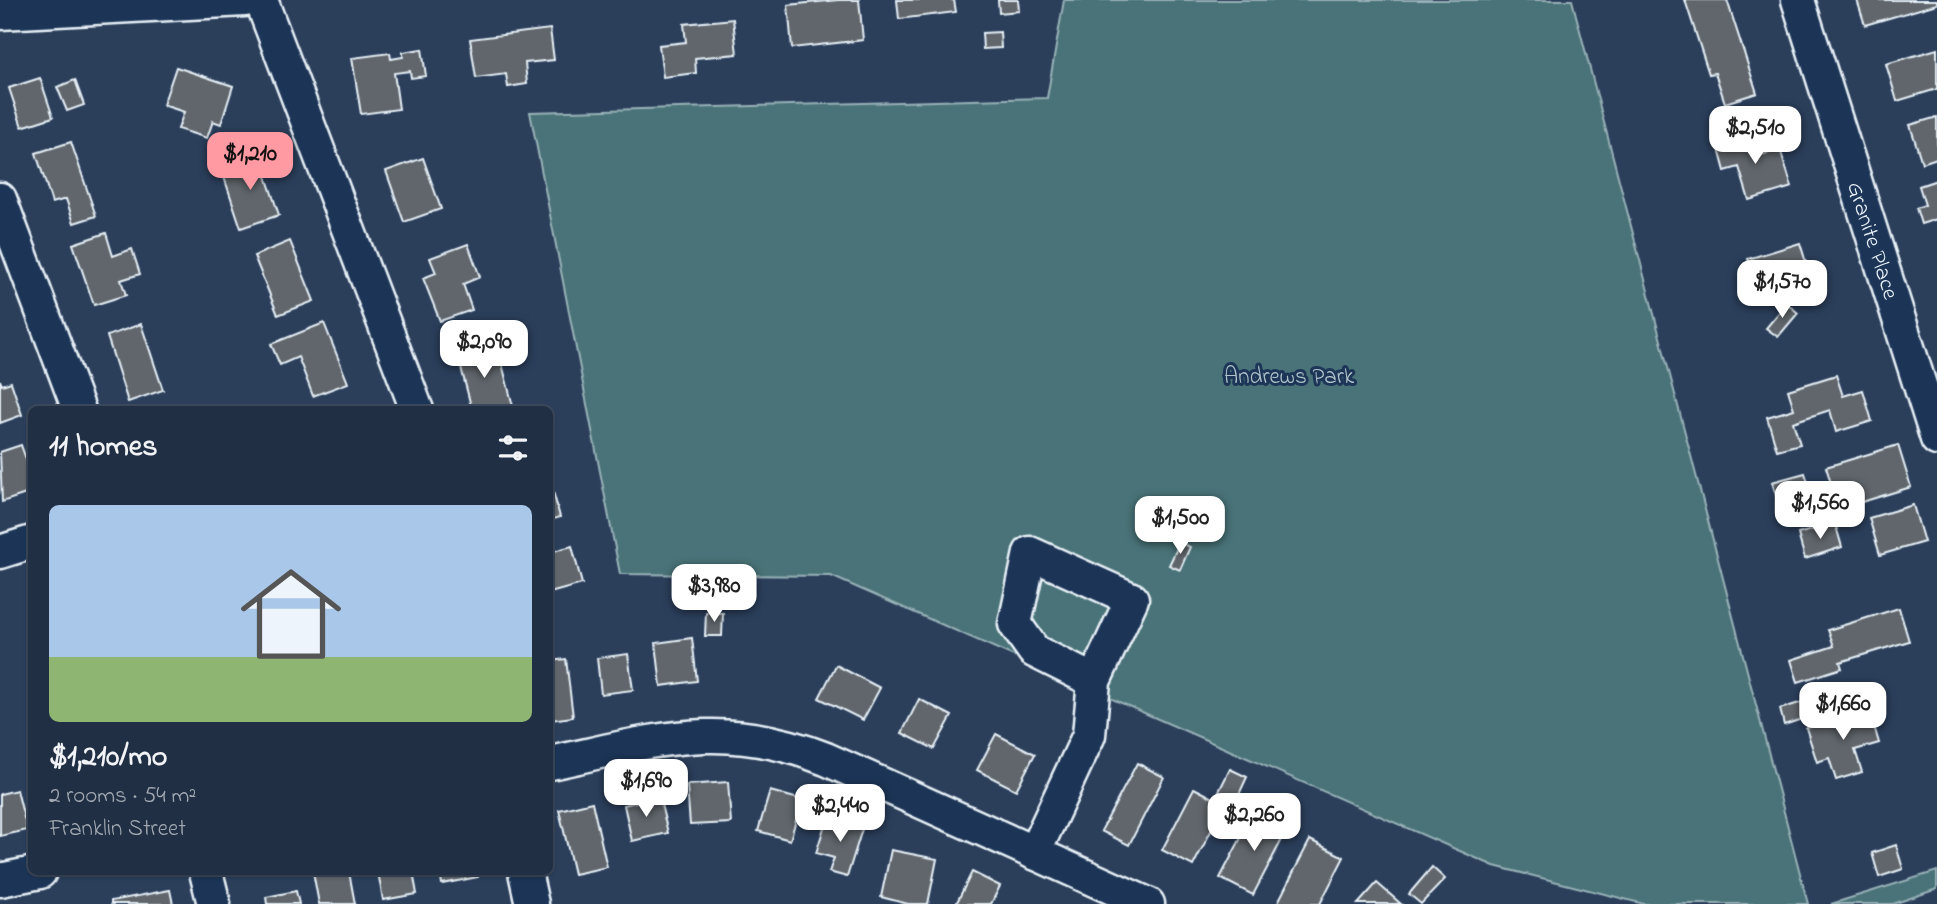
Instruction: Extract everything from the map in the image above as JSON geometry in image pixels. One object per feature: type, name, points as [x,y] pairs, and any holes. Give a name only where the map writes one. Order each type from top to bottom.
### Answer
[{"type":"street","points":[[0,13],[245,0]]},
{"type":"street","points":[[261,0],[415,406]]},
{"type":"street","name":"Granite Place","points":[[1798,0],[1937,439]]},
{"type":"street","points":[[0,199],[78,406]]},
{"type":"street","points":[[0,552],[28,543]]},
{"type":"street","points":[[1038,855],[1089,735],[1094,681]]},
{"type":"street","points":[[553,762],[696,735],[752,737],[826,758],[1148,904]]},
{"type":"street","points":[[0,880],[28,874]]},
{"type":"street","points":[[207,875],[214,904]]},
{"type":"street","points":[[526,875],[532,904]]},
{"type":"green space","name":"Andrews Park","points":[[1064,0],[1572,0],[1808,904],[1644,904],[1494,866],[831,576],[620,574],[530,112],[1047,98]]},
{"type":"green space","points":[[1937,871],[1937,889],[1893,904],[1831,904]]},
{"type":"building","points":[[859,0],[863,40],[792,48],[788,5]]},
{"type":"building","points":[[897,0],[954,0],[956,12],[899,19]]},
{"type":"building","points":[[998,0],[1018,0],[1019,11],[999,13]]},
{"type":"building","points":[[1685,0],[1727,0],[1757,93],[1725,103],[1715,73],[1709,74]]},
{"type":"building","points":[[1857,0],[1937,0],[1937,4],[1865,25]]},
{"type":"building","points":[[733,19],[737,54],[695,58],[696,73],[663,77],[659,45],[686,42],[684,24]]},
{"type":"building","points":[[550,29],[554,60],[525,63],[527,84],[508,87],[506,74],[476,78],[470,39]]},
{"type":"building","points":[[1000,32],[1001,48],[983,49],[982,33]]},
{"type":"building","points":[[422,49],[426,76],[411,78],[410,71],[394,73],[399,109],[361,114],[352,58],[390,53],[391,59],[403,57],[403,52]]},
{"type":"building","points":[[1937,49],[1937,89],[1897,101],[1886,64]]},
{"type":"building","points":[[176,67],[233,86],[221,124],[213,121],[207,138],[178,129],[184,112],[163,105]]},
{"type":"building","points":[[40,78],[53,117],[22,127],[9,88]]},
{"type":"building","points":[[75,80],[84,105],[67,111],[57,87]]},
{"type":"building","points":[[1937,117],[1937,158],[1922,163],[1910,125]]},
{"type":"building","points":[[1751,132],[1758,156],[1780,149],[1792,187],[1749,200],[1739,167],[1725,171],[1717,142]]},
{"type":"building","points":[[71,142],[96,216],[74,223],[66,199],[52,203],[36,153]]},
{"type":"building","points":[[259,155],[279,215],[241,228],[221,168]]},
{"type":"building","points":[[423,158],[441,209],[404,222],[386,171]]},
{"type":"building","points":[[1937,180],[1937,219],[1921,224],[1916,208],[1925,205],[1919,186]]},
{"type":"building","points":[[106,233],[113,256],[132,249],[140,274],[121,280],[126,295],[94,305],[73,244]]},
{"type":"building","points":[[290,241],[314,301],[278,315],[254,256]]},
{"type":"building","points":[[1800,243],[1809,272],[1757,287],[1748,259]]},
{"type":"building","points":[[468,244],[480,277],[463,284],[472,310],[440,321],[423,278],[436,273],[430,258]]},
{"type":"building","points":[[1787,303],[1798,313],[1778,337],[1766,328]]},
{"type":"building","points":[[324,323],[348,383],[313,396],[298,357],[280,365],[271,344]]},
{"type":"building","points":[[141,324],[163,390],[128,402],[107,336]]},
{"type":"building","points":[[480,342],[486,365],[501,360],[513,406],[471,406],[456,348]]},
{"type":"building","points":[[1836,375],[1843,396],[1863,390],[1872,421],[1836,432],[1830,410],[1793,422],[1800,444],[1777,450],[1767,417],[1794,409],[1788,390]]},
{"type":"building","points":[[0,380],[2,385],[11,382],[22,415],[0,423]]},
{"type":"building","points":[[21,445],[28,465],[28,493],[2,502],[0,452]]},
{"type":"building","points":[[1898,445],[1911,487],[1839,509],[1826,467]]},
{"type":"building","points":[[1805,473],[1818,513],[1785,524],[1772,482]]},
{"type":"building","points":[[553,491],[560,517],[553,519]]},
{"type":"building","points":[[1913,505],[1924,542],[1880,555],[1869,518]]},
{"type":"building","points":[[1835,523],[1842,547],[1805,559],[1798,534]]},
{"type":"building","points":[[1180,542],[1190,547],[1180,570],[1169,565]]},
{"type":"building","points":[[572,546],[582,584],[553,592],[553,551]]},
{"type":"building","points":[[1899,608],[1909,641],[1840,662],[1842,668],[1798,682],[1791,660],[1834,646],[1828,630]]},
{"type":"building","points":[[706,612],[723,613],[722,636],[705,636]]},
{"type":"building","points":[[692,638],[697,681],[661,686],[656,643]]},
{"type":"building","points":[[628,654],[633,690],[601,694],[597,658]]},
{"type":"building","points":[[566,659],[573,717],[553,720],[553,661]]},
{"type":"building","points":[[836,665],[880,688],[863,720],[819,698]]},
{"type":"building","points":[[919,699],[952,716],[934,749],[902,733]]},
{"type":"building","points":[[1806,701],[1811,716],[1784,725],[1780,709]]},
{"type":"building","points":[[1869,709],[1879,743],[1855,750],[1862,772],[1836,780],[1829,758],[1817,762],[1806,728]]},
{"type":"building","points":[[996,734],[1035,754],[1016,790],[977,770]]},
{"type":"building","points":[[1137,763],[1164,777],[1129,845],[1101,831]]},
{"type":"building","points":[[1230,769],[1247,777],[1236,801],[1218,793]]},
{"type":"building","points":[[728,782],[731,823],[690,825],[687,785]]},
{"type":"building","points":[[1194,788],[1225,804],[1193,866],[1162,850]]},
{"type":"building","points":[[17,790],[27,830],[0,836],[0,794]]},
{"type":"building","points":[[770,791],[802,800],[790,840],[758,831]]},
{"type":"building","points":[[659,796],[668,833],[632,841],[624,805]]},
{"type":"building","points":[[592,802],[607,867],[574,874],[559,810]]},
{"type":"building","points":[[1255,811],[1288,828],[1253,895],[1220,878]]},
{"type":"building","points":[[828,815],[863,826],[847,877],[829,872],[834,858],[816,853]]},
{"type":"building","points":[[1310,840],[1344,857],[1320,904],[1277,904]]},
{"type":"building","points":[[1896,845],[1903,869],[1879,877],[1872,853]]},
{"type":"building","points":[[891,850],[937,859],[928,904],[908,904],[881,897]]},
{"type":"building","points":[[1432,867],[1445,879],[1421,904],[1409,894]]},
{"type":"building","points":[[972,872],[1000,886],[991,904],[956,904]]},
{"type":"building","points":[[314,875],[350,875],[355,904],[319,904]]},
{"type":"building","points":[[379,875],[414,875],[417,894],[383,900]]},
{"type":"building","points":[[440,875],[478,875],[478,877],[442,884]]},
{"type":"building","points":[[1377,883],[1401,904],[1358,904]]},
{"type":"building","points":[[170,890],[173,904],[111,904],[111,901]]},
{"type":"building","points":[[296,891],[299,904],[267,904],[266,897]]}]
